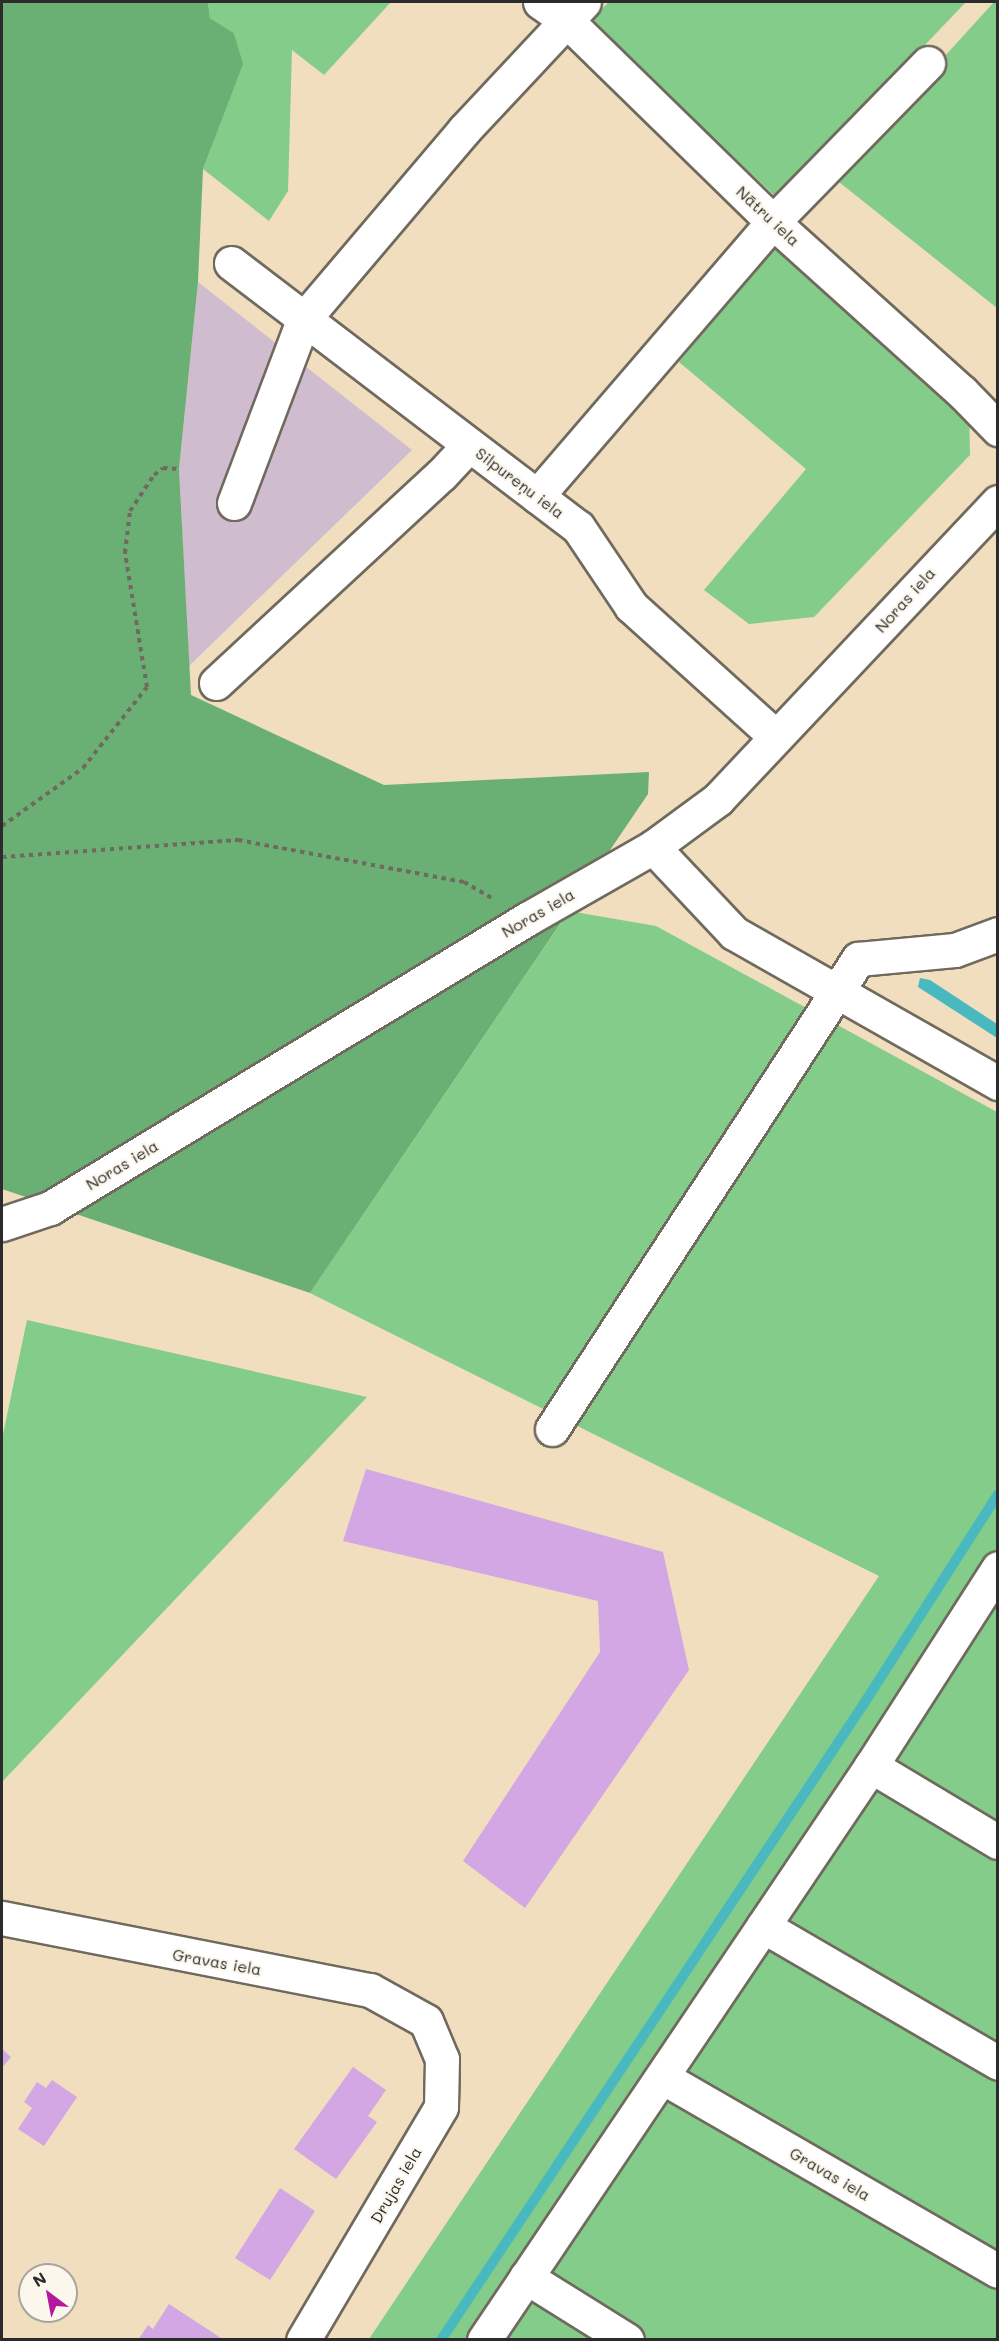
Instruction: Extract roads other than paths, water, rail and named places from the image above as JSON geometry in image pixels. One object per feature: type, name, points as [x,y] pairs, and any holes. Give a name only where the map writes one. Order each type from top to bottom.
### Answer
[{"type":"street","name":"Nātru iela","points":[[564,8],[773,222],[962,392],[998,429]]},
{"type":"street","points":[[234,503],[303,320],[564,8]]},
{"type":"street","points":[[537,496],[773,222],[928,63]]},
{"type":"street","name":"Silpureņu iela","points":[[231,262],[303,320],[578,526],[631,606],[776,738]]},
{"type":"street","points":[[216,683],[469,445]]},
{"type":"street","name":"Noras iela","points":[[2,1224],[50,1208],[527,919],[653,847],[718,799],[998,502]]},
{"type":"street","points":[[653,847],[734,933],[838,989],[998,1083]]},
{"type":"street","points":[[552,1429],[858,959],[955,950],[998,934]]},
{"type":"street","points":[[484,2340],[871,1766],[998,1568]]},
{"type":"street","points":[[871,1766],[998,1842]]},
{"type":"street","name":"Gravas iela","points":[[2,1918],[370,1990],[426,2021]]},
{"type":"street","points":[[764,1926],[998,2063]]},
{"type":"street","name":"Drujas iela","points":[[303,2340],[441,2107],[442,2059],[426,2021]]},
{"type":"street","name":"Gravas iela","points":[[662,2077],[998,2271]]},
{"type":"street","points":[[526,2277],[627,2340]]},
{"type":"water","points":[[920,978],[930,980],[997,1024],[997,1038],[918,987]]},
{"type":"waterway","points":[[441,2340],[865,1702],[998,1494]]}]
